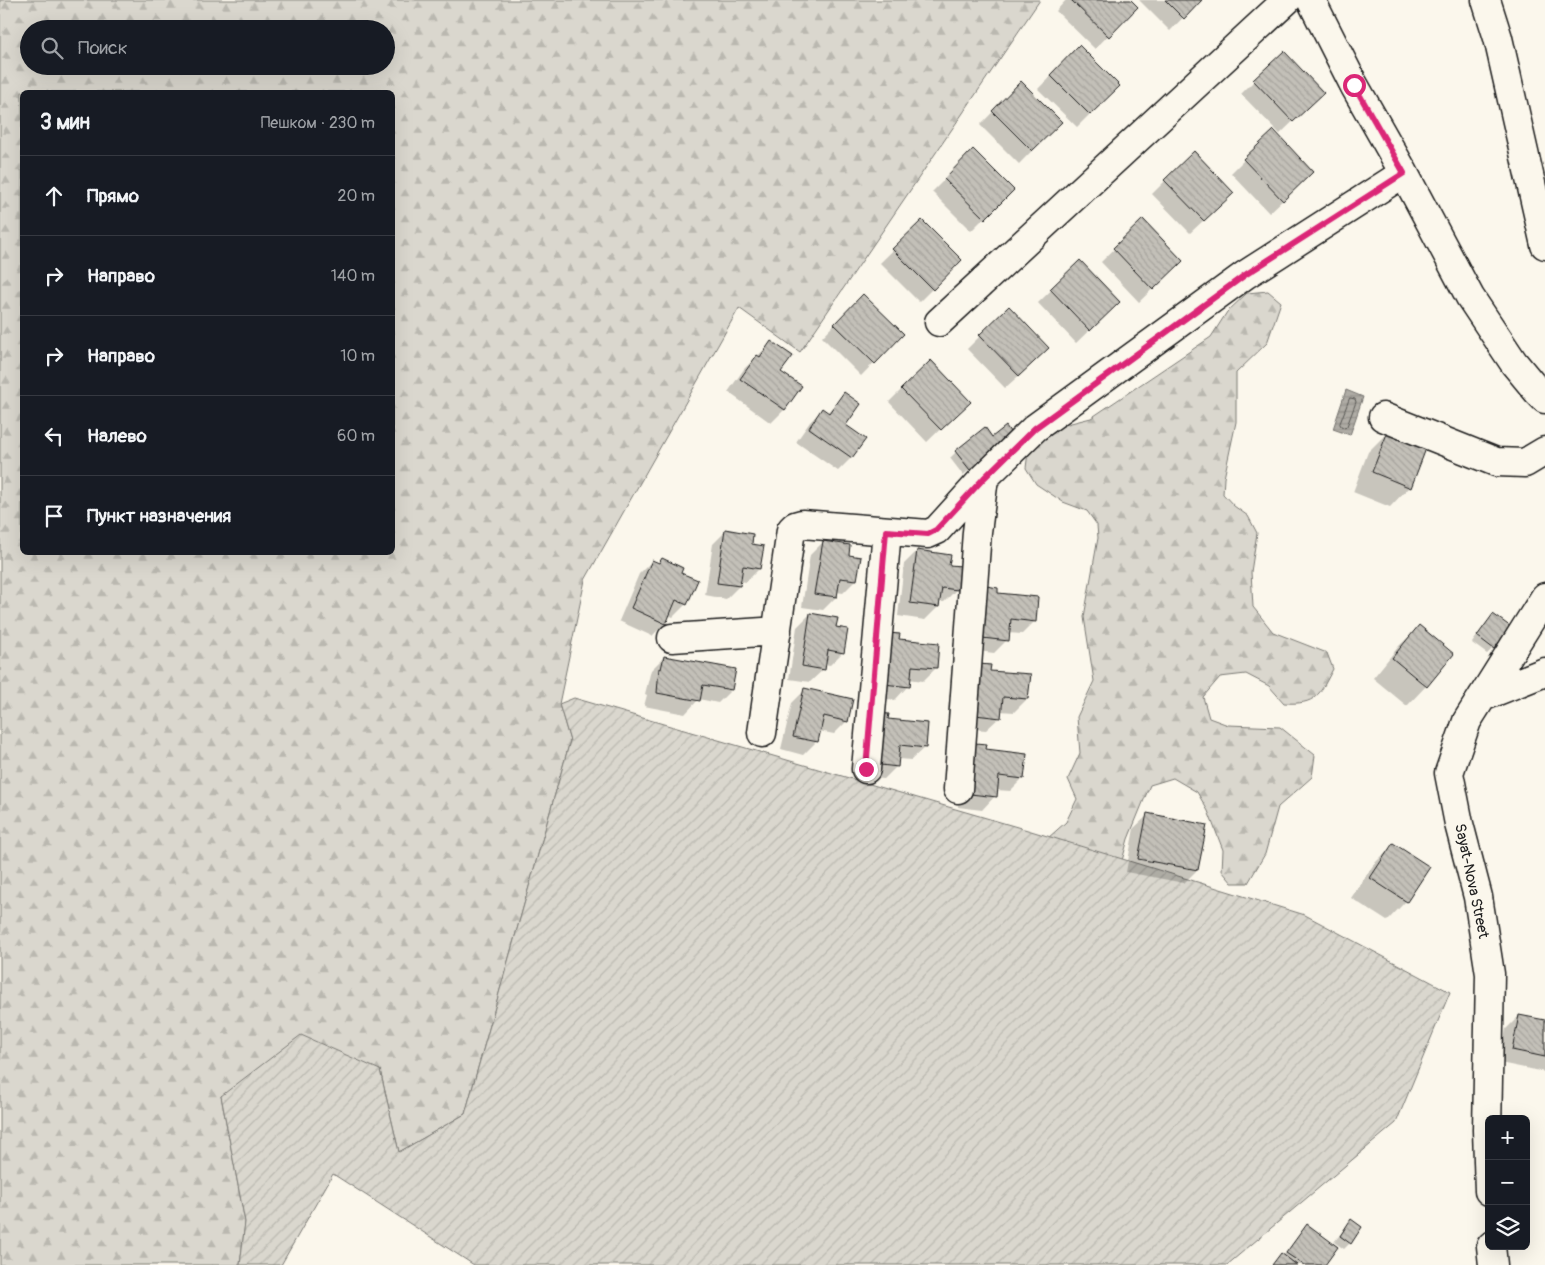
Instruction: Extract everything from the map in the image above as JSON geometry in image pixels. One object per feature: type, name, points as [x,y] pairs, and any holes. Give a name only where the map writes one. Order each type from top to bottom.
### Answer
[{"type":"street","points":[[940,322],[1287,0]]},
{"type":"street","points":[[1311,0],[1354,85],[1404,173],[1470,297],[1514,363],[1545,398]]},
{"type":"street","points":[[1486,0],[1498,38],[1545,245]]},
{"type":"street","points":[[762,732],[791,530],[795,526],[802,524],[928,534],[936,530],[984,478],[1035,428],[1245,275],[1404,173]]},
{"type":"street","points":[[1382,417],[1496,462],[1525,463],[1545,451]]},
{"type":"street","points":[[958,789],[977,532],[984,478]]},
{"type":"street","points":[[866,769],[886,531]]},
{"type":"street","name":"Sayat-Nova Street","points":[[1488,1160],[1490,974],[1478,897],[1459,824],[1450,773],[1467,722],[1545,597]]},
{"type":"street","points":[[672,638],[777,632]]},
{"type":"street","points":[[1482,698],[1545,672]]},
{"type":"street","points":[[1491,1250],[1493,1265]]},
{"type":"green space","points":[[0,0],[1040,0],[800,352],[739,308],[585,580],[559,704],[570,741],[465,1114],[399,1152],[380,1070],[221,1096],[245,1222],[240,1265],[0,1265]]},
{"type":"green space","points":[[1268,291],[1281,302],[1267,343],[1236,373],[1236,422],[1224,478],[1223,494],[1234,506],[1248,516],[1257,533],[1251,572],[1253,607],[1273,632],[1327,653],[1333,669],[1320,692],[1304,702],[1284,703],[1269,686],[1246,674],[1220,677],[1203,697],[1209,718],[1228,725],[1280,727],[1315,755],[1312,777],[1278,807],[1265,854],[1248,883],[1232,883],[1222,871],[1223,850],[1208,811],[1197,792],[1173,778],[1150,785],[1128,839],[1105,922],[1039,846],[1066,822],[1077,799],[1068,779],[1080,753],[1077,717],[1094,681],[1084,617],[1098,538],[1097,525],[1087,511],[1063,502],[1036,484],[1026,468],[1028,452],[1046,432],[1091,418],[1211,337],[1227,312],[1247,293]]},
{"type":"green space","points":[[574,698],[1031,831],[1305,915],[1450,992],[1396,1123],[1227,1265],[474,1265],[333,1174],[281,1265],[240,1265],[245,1222],[221,1096],[301,1035],[380,1070],[399,1152],[465,1114],[570,741],[559,704]]},
{"type":"water","points":[[1346,390],[1363,397],[1350,435],[1333,429]]},
{"type":"building","points":[[1071,0],[1131,0],[1138,7],[1109,37]]},
{"type":"building","points":[[1165,0],[1202,0],[1184,19]]},
{"type":"building","points":[[1079,45],[1120,86],[1090,115],[1050,75]]},
{"type":"building","points":[[1284,51],[1324,93],[1293,122],[1253,80]]},
{"type":"building","points":[[1021,81],[1062,122],[1032,151],[992,111]]},
{"type":"building","points":[[1274,130],[1313,172],[1283,201],[1243,159]]},
{"type":"building","points":[[973,149],[1014,190],[985,219],[944,179]]},
{"type":"building","points":[[1194,151],[1234,193],[1204,221],[1164,180]]},
{"type":"building","points":[[1143,219],[1183,261],[1153,290],[1113,248]]},
{"type":"building","points":[[922,220],[962,260],[933,290],[892,249]]},
{"type":"building","points":[[1080,260],[1120,302],[1090,331],[1050,289]]},
{"type":"building","points":[[863,294],[904,334],[875,364],[834,324]]},
{"type":"building","points":[[1009,306],[1049,348],[1019,376],[979,335]]},
{"type":"building","points":[[771,341],[793,356],[781,372],[802,386],[785,410],[740,379],[757,355],[760,357]]},
{"type":"building","points":[[931,360],[971,402],[941,430],[901,389]]},
{"type":"building","points":[[844,392],[861,404],[846,425],[866,439],[852,458],[809,428],[822,408],[829,413]]},
{"type":"building","points":[[1006,426],[1013,436],[970,470],[955,451],[985,427],[992,437]]},
{"type":"building","points":[[1388,431],[1427,446],[1411,488],[1372,472]]},
{"type":"building","points":[[725,529],[753,534],[752,544],[764,546],[760,569],[743,566],[740,586],[717,583]]},
{"type":"building","points":[[823,541],[850,545],[849,555],[861,557],[857,580],[840,578],[837,597],[814,594]]},
{"type":"building","points":[[917,550],[951,555],[949,565],[962,566],[958,590],[942,588],[939,607],[910,603]]},
{"type":"building","points":[[662,558],[683,568],[681,573],[698,580],[687,605],[676,600],[666,624],[631,608],[652,560],[659,563]]},
{"type":"building","points":[[987,586],[998,588],[998,593],[1038,597],[1036,622],[1011,619],[1009,641],[982,638]]},
{"type":"building","points":[[810,613],[838,618],[836,627],[848,629],[844,653],[828,650],[825,670],[802,666]]},
{"type":"building","points":[[1493,614],[1511,627],[1494,649],[1477,636]]},
{"type":"building","points":[[1419,625],[1454,654],[1427,687],[1392,658]]},
{"type":"building","points":[[888,633],[900,634],[899,639],[939,643],[937,668],[912,666],[910,687],[884,684]]},
{"type":"building","points":[[664,656],[736,669],[732,690],[703,685],[700,701],[657,693],[659,668],[661,669]]},
{"type":"building","points":[[979,664],[991,665],[990,671],[1031,674],[1028,699],[1003,697],[1001,718],[975,715]]},
{"type":"building","points":[[804,688],[853,699],[848,722],[824,716],[818,742],[793,737]]},
{"type":"building","points":[[877,713],[889,714],[888,719],[928,723],[926,748],[900,745],[898,767],[872,764]]},
{"type":"building","points":[[975,743],[987,744],[986,749],[1027,754],[1024,779],[999,776],[997,797],[970,794]]},
{"type":"building","points":[[1147,813],[1207,825],[1198,870],[1138,859]]},
{"type":"building","points":[[1393,843],[1430,867],[1407,902],[1370,878]]},
{"type":"building","points":[[1519,1015],[1545,1020],[1545,1057],[1512,1050]]},
{"type":"building","points":[[1351,1219],[1362,1227],[1351,1244],[1340,1236]]},
{"type":"building","points":[[1307,1224],[1338,1247],[1325,1265],[1304,1265],[1286,1253]]},
{"type":"building","points":[[1281,1253],[1297,1265],[1272,1265]]},
{"type":"route","points":[[866,769],[886,531],[928,534],[936,530],[984,478],[1035,428],[1245,275],[1404,173],[1354,85]]}]
